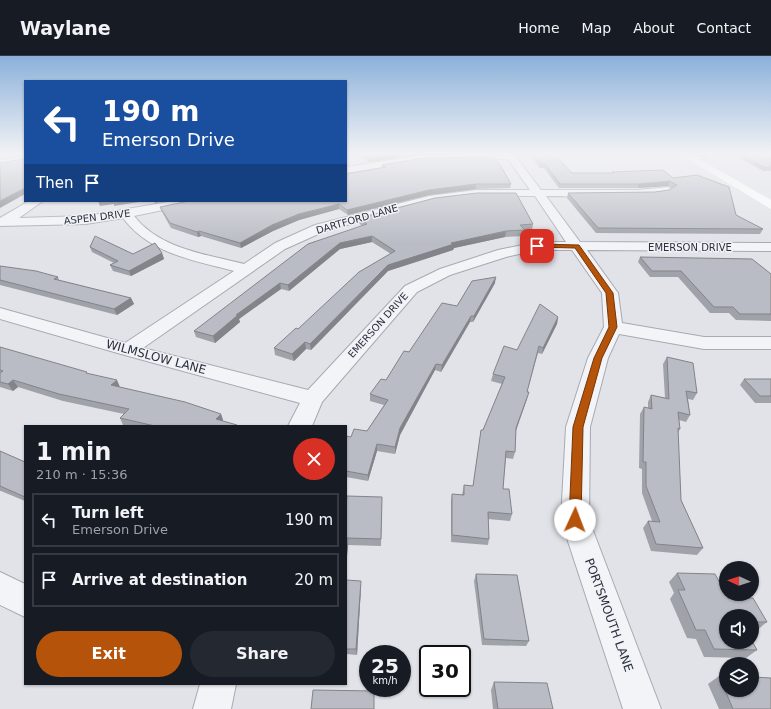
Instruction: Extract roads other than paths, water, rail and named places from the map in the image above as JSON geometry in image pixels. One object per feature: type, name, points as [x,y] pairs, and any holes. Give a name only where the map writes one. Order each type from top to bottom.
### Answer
[{"type":"main road","points":[[737,183],[771,205]]},
{"type":"main road","points":[[747,183],[771,196]]},
{"type":"street","points":[[532,183],[610,293],[613,327],[704,343],[771,343]]},
{"type":"street","name":"DARTFORD LANE","points":[[128,350],[280,246],[320,228],[433,198],[476,193],[638,193],[668,190]]},
{"type":"street","points":[[2,222],[35,202]]},
{"type":"street","name":"ASPEN DRIVE","points":[[2,222],[72,221],[126,214],[187,202]]},
{"type":"street","points":[[126,214],[132,226],[153,242],[184,253],[246,269]]},
{"type":"street","name":"EMERSON DRIVE","points":[[300,425],[313,399],[411,289],[445,272],[503,253],[537,246],[771,246]]},
{"type":"street","name":"WILMSLOW LANE","points":[[0,313],[128,350],[313,399]]},
{"type":"street","name":"PORTSMOUTH LANE","points":[[613,327],[598,358],[578,427],[575,520],[642,709]]},
{"type":"street","points":[[0,588],[24,600]]},
{"type":"street","points":[[212,709],[218,685]]}]
